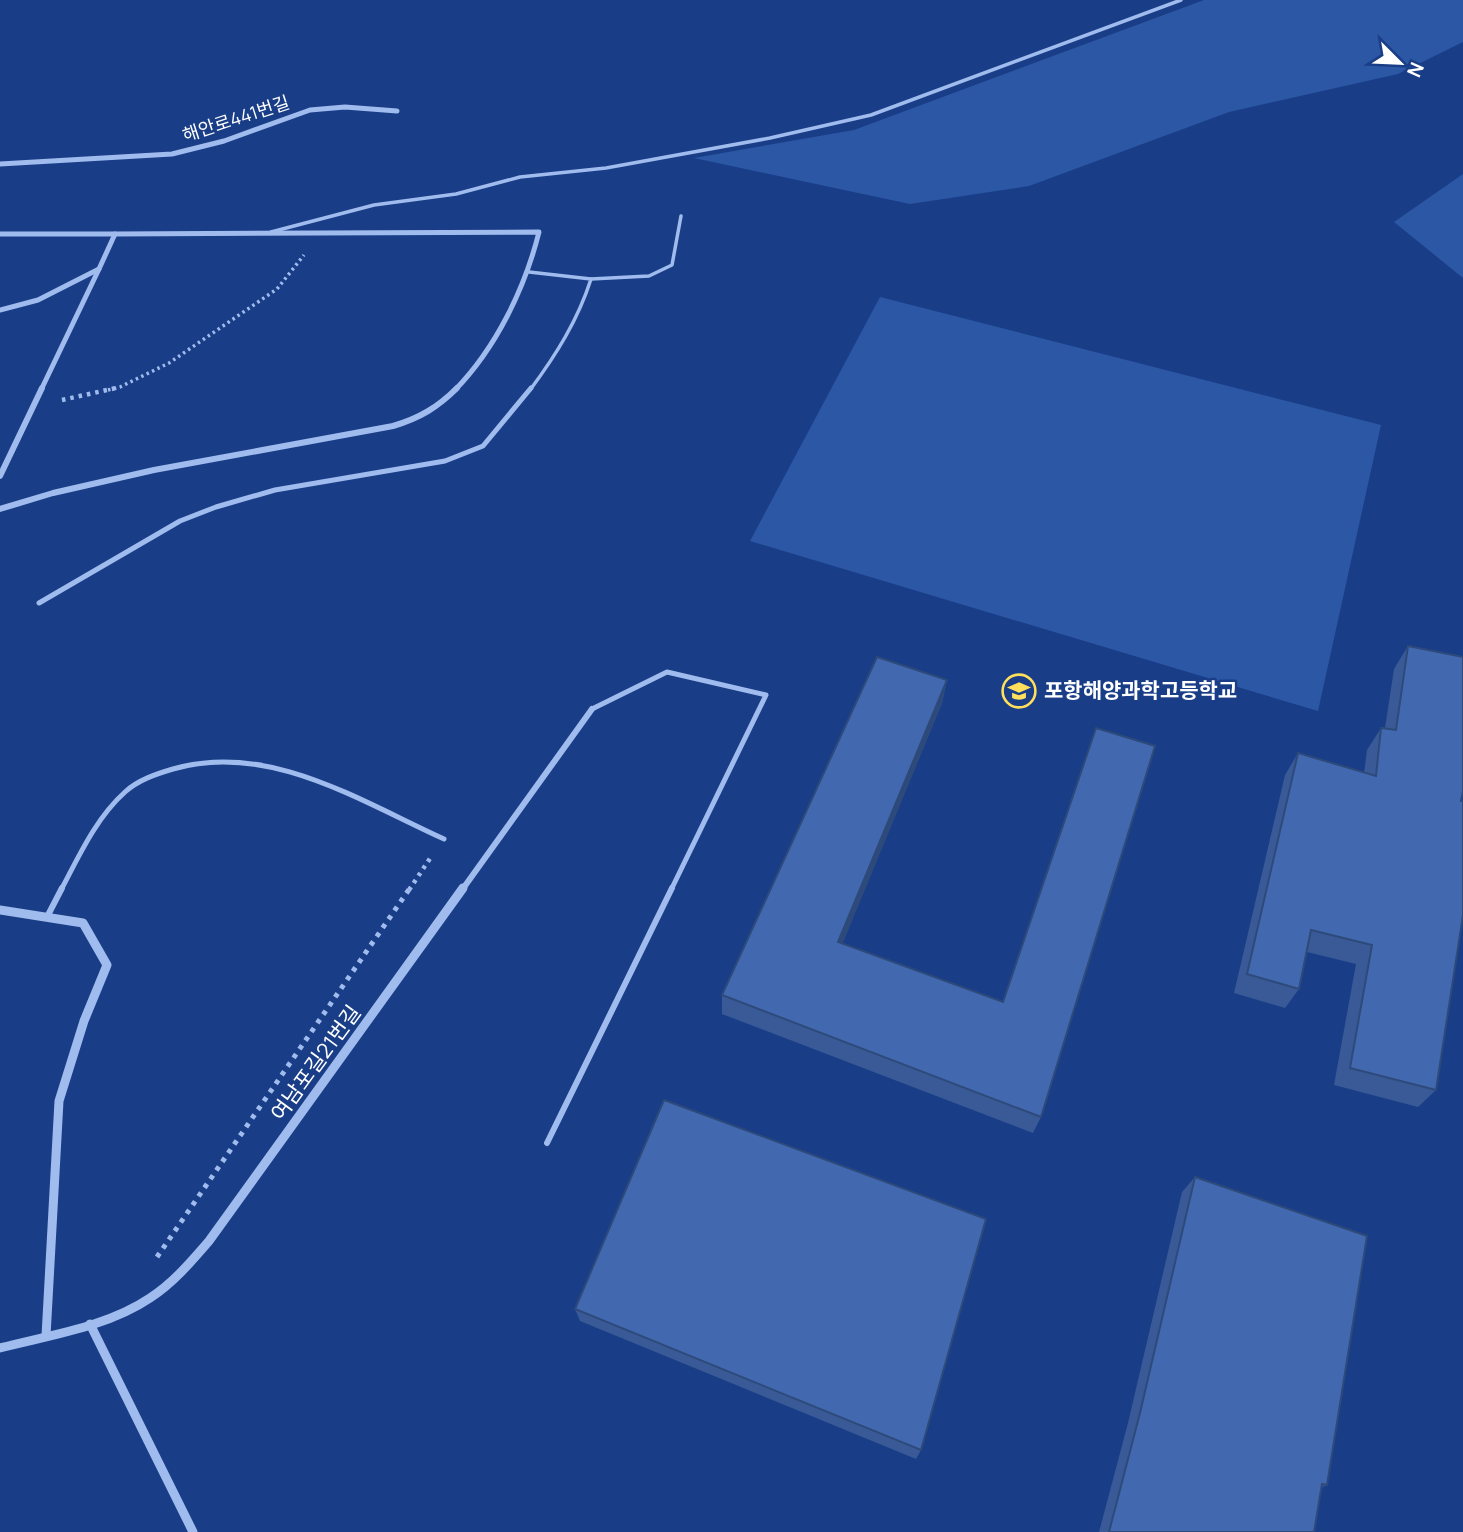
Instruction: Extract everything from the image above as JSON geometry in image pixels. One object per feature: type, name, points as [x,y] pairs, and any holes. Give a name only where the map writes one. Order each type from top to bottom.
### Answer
[{"type":"street","name":"해안로441번길","points":[[0,164],[172,154],[224,141],[310,110],[345,107],[397,111]]},
{"type":"street","points":[[0,234],[539,232],[528,272],[502,322],[465,379],[440,406],[424,416],[384,427],[191,461],[48,494],[0,509]]},
{"type":"street","points":[[0,476],[115,234]]},
{"type":"street","points":[[0,310],[37,300],[99,269]]},
{"type":"street","name":"여남포길21번길","points":[[0,1348],[90,1324],[145,1302],[168,1285],[209,1241],[592,709]]},
{"type":"street","points":[[0,910],[83,923],[107,965],[84,1021],[59,1101],[46,1336]]},
{"type":"street","points":[[90,1324],[193,1532]]},
{"type":"lane","points":[[268,233],[374,205],[456,194],[520,177],[620,166],[781,136],[872,115],[1181,0]]},
{"type":"lane","points":[[528,272],[591,279],[649,276],[671,264],[681,216]]},
{"type":"lane","points":[[39,603],[180,522],[226,504],[275,490],[445,461],[483,446],[548,366],[580,313],[591,279]]},
{"type":"lane","points":[[547,1143],[766,695],[667,672],[592,709]]},
{"type":"lane","points":[[47,917],[108,811],[125,792],[147,778],[178,766],[245,760],[273,765],[302,774],[444,839]]},
{"type":"path","points":[[34,405],[120,387],[169,363],[276,289],[293,271],[319,233]]},
{"type":"path","points":[[156,1259],[444,839]]},
{"type":"shaded area","points":[[1204,0],[1463,0],[1463,42],[1398,74],[1229,112],[1029,186],[910,204],[694,158],[854,130]]},
{"type":"shaded area","points":[[1463,174],[1463,278],[1394,222]]},
{"type":"shaded area","points":[[880,297],[1381,425],[1318,711],[750,541]]},
{"type":"building","points":[[1408,646],[1463,657],[1463,915],[1436,1090],[1350,1068],[1372,945],[1311,930],[1299,989],[1247,974],[1298,753],[1376,776],[1381,728],[1396,730]]},
{"type":"building","points":[[877,657],[947,680],[838,942],[1003,1002],[1096,728],[1155,746],[1041,1117],[722,995]]},
{"type":"building","points":[[664,1100],[986,1219],[921,1450],[575,1309]]},
{"type":"building","points":[[1195,1177],[1367,1236],[1327,1485],[1322,1484],[1314,1532],[1109,1532],[1140,1413]]},
{"type":"place","name":"포항해양과학고등학교","points":[[1019,691]]}]
